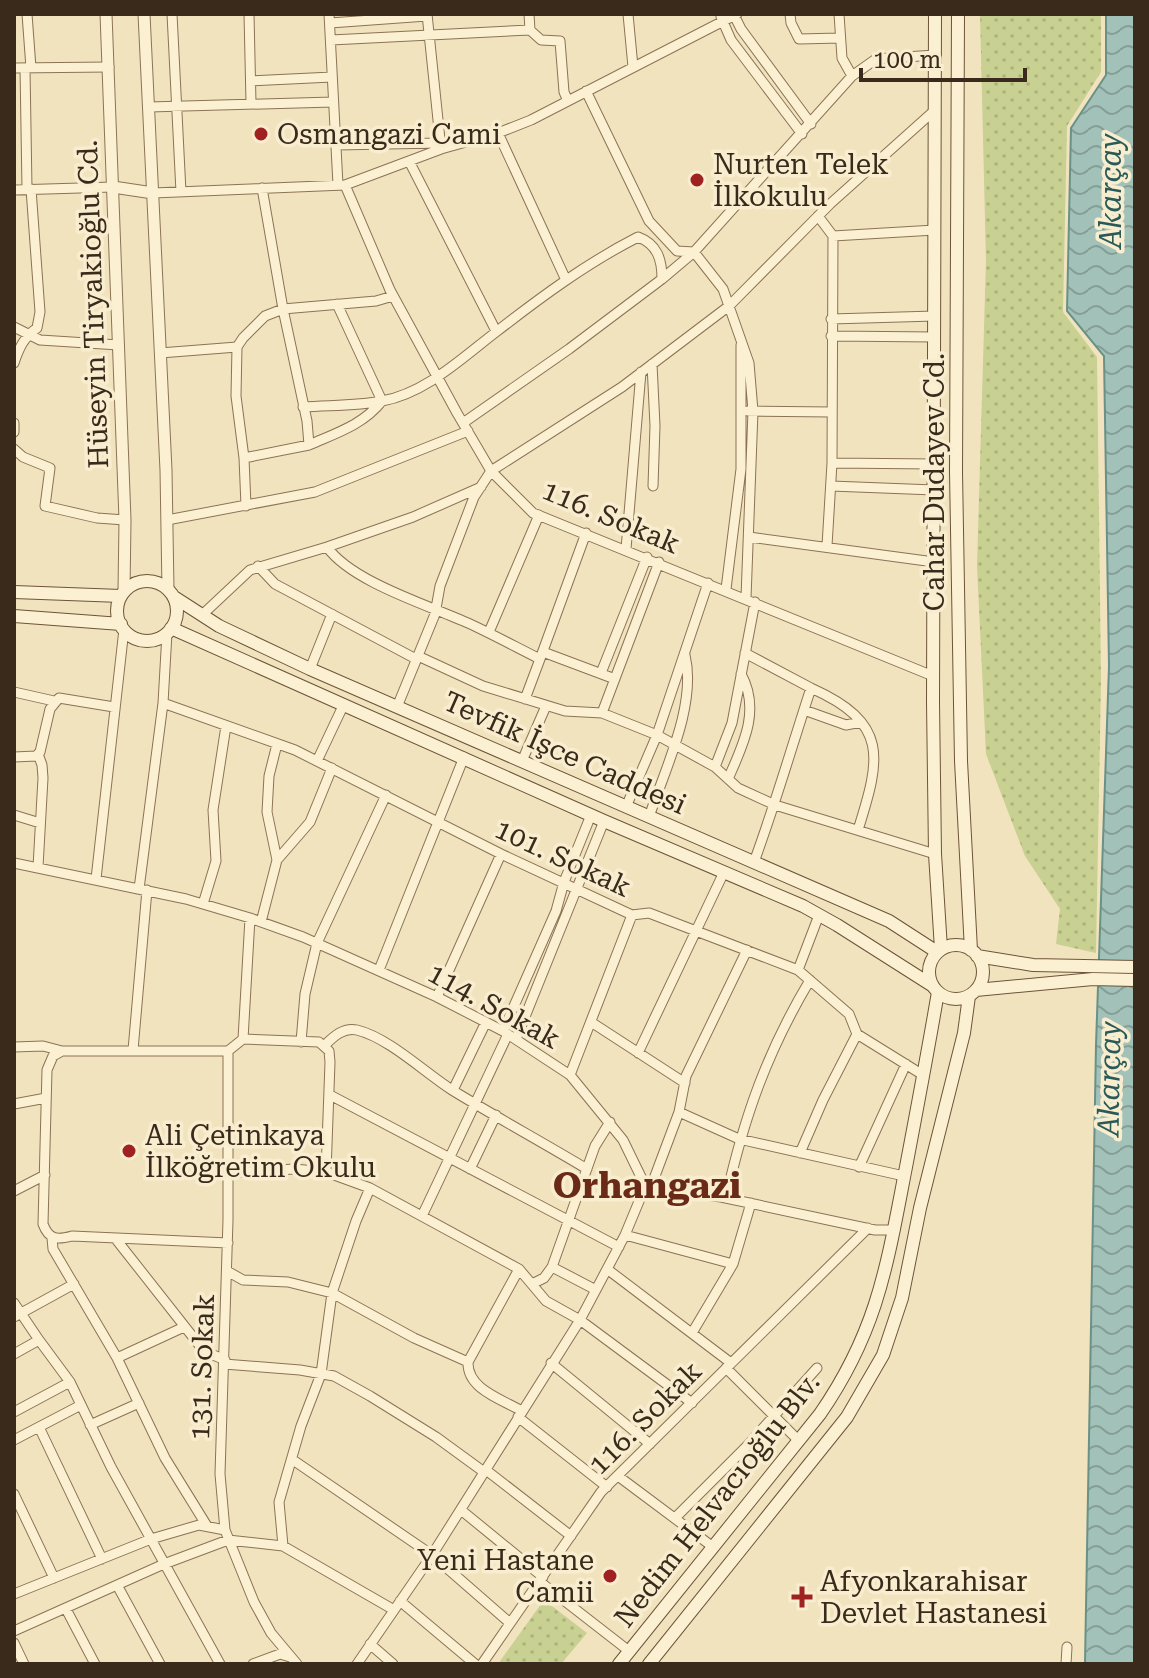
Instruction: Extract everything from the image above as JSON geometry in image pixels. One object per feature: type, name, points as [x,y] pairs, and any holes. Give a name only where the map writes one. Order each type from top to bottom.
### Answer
[{"type":"main road","name":"Cahar Dudayev Cd.","points":[[935,14],[933,676],[939,951]]},
{"type":"main road","name":"Cahar Dudayev Cd.","points":[[958,14],[956,502],[961,761],[974,953]]},
{"type":"main road","points":[[14,592],[123,594],[132,585],[151,581],[171,594],[177,613],[169,630],[149,640],[131,635],[122,626],[14,616]]},
{"type":"main road","name":"Hüseyin Tiryakioğlu Cd.","points":[[122,626],[117,610],[123,594]]},
{"type":"main road","name":"Tevfik İşce Caddesi","points":[[171,594],[219,626],[310,669],[889,921],[939,951]]},
{"type":"main road","name":"Tevfik İşce Caddesi","points":[[169,630],[344,704],[819,915],[935,989]]},
{"type":"main road","points":[[555,798],[564,780]]},
{"type":"main road","points":[[1135,967],[1094,973],[972,993],[953,999],[935,989],[929,968],[939,951],[956,945],[974,953],[1033,965],[1094,973],[1135,980]]},
{"type":"main road","points":[[972,993],[982,974],[974,953]]},
{"type":"main road","name":"Nedim Helvacıoğlu Blv.","points":[[619,1664],[836,1392],[865,1336],[878,1302],[895,1230],[935,989]]},
{"type":"main road","name":"Nedim Helvacıoğlu Blv.","points":[[649,1664],[847,1417],[883,1355],[902,1298],[920,1208],[972,993]]},
{"type":"main road","points":[[755,1495],[765,1522]]},
{"type":"street","points":[[14,363],[20,346],[28,334],[37,328],[40,294],[29,189],[23,68],[27,14]]},
{"type":"street","name":"Hüseyin Tiryakioğlu Cd.","points":[[106,14],[125,520],[123,594]]},
{"type":"street","points":[[144,14],[171,594]]},
{"type":"street","points":[[172,14],[181,192]]},
{"type":"street","points":[[249,14],[251,103]]},
{"type":"street","points":[[529,14],[530,30],[541,40],[560,41],[564,92],[568,101]]},
{"type":"street","points":[[628,14],[633,67]]},
{"type":"street","points":[[336,145],[440,146],[498,133],[568,101],[721,17],[736,14],[741,29],[811,124]]},
{"type":"street","points":[[790,14],[799,39],[840,38]]},
{"type":"street","points":[[839,14],[842,58],[852,76]]},
{"type":"street","points":[[341,185],[333,102],[330,18],[427,15],[440,146]]},
{"type":"street","points":[[721,17],[731,40],[802,134]]},
{"type":"street","points":[[331,40],[530,30]]},
{"type":"street","points":[[167,520],[315,492],[465,427],[694,252],[852,76],[876,59],[935,55]]},
{"type":"street","points":[[23,68],[109,67]]},
{"type":"street","points":[[251,81],[332,77]]},
{"type":"street","points":[[586,91],[649,221],[677,251],[694,252],[723,289],[749,363],[753,411],[749,537],[751,600],[732,723],[715,767]]},
{"type":"street","points":[[149,107],[333,102]]},
{"type":"street","points":[[397,707],[436,609],[440,586],[474,497],[491,471],[641,372],[729,306],[818,216],[935,110]]},
{"type":"street","points":[[498,133],[566,280]]},
{"type":"street","points":[[14,190],[113,187],[153,193],[341,185],[409,161],[440,146]]},
{"type":"street","points":[[409,161],[496,331]]},
{"type":"street","name":"116. Sokak","points":[[341,185],[393,296],[465,427],[491,471],[533,513],[726,589],[933,676]]},
{"type":"street","points":[[262,188],[309,445]]},
{"type":"street","points":[[818,216],[833,236],[832,463],[827,546]]},
{"type":"street","points":[[833,236],[935,230]]},
{"type":"street","points":[[303,407],[382,401],[401,396],[438,377],[566,280],[638,237],[651,242],[658,252],[662,279]]},
{"type":"street","points":[[246,506],[236,396],[237,347],[265,316],[283,309],[384,300],[393,296]]},
{"type":"street","points":[[337,304],[382,401]]},
{"type":"street","points":[[831,319],[935,316]]},
{"type":"street","points":[[14,327],[40,340],[119,345]]},
{"type":"street","points":[[831,336],[935,337]]},
{"type":"street","points":[[726,589],[741,469],[742,341]]},
{"type":"street","points":[[160,353],[237,347]]},
{"type":"street","points":[[652,364],[655,426],[653,486]]},
{"type":"street","points":[[626,549],[641,372]]},
{"type":"street","points":[[244,458],[309,445],[356,425],[373,413],[382,401]]},
{"type":"street","points":[[741,410],[832,412]]},
{"type":"street","points":[[14,423],[14,432]]},
{"type":"street","points":[[14,449],[23,457],[50,468],[45,506],[97,518],[125,520]]},
{"type":"street","points":[[832,463],[934,464]]},
{"type":"street","points":[[831,486],[934,490]]},
{"type":"street","points":[[202,615],[233,584],[258,566],[327,547],[413,517],[481,487]]},
{"type":"street","points":[[489,632],[539,515]]},
{"type":"street","points":[[525,699],[586,533]]},
{"type":"street","points":[[749,537],[934,562]]},
{"type":"street","points":[[327,547],[343,564],[367,579],[541,655],[615,679]]},
{"type":"street","points":[[601,673],[647,557]]},
{"type":"street","points":[[602,713],[659,562]]},
{"type":"street","points":[[258,566],[275,584],[417,657],[483,686],[565,711],[602,713],[657,735],[715,767],[738,788],[775,805],[935,854]]},
{"type":"street","points":[[626,807],[657,735],[708,583]]},
{"type":"street","points":[[310,669],[332,614]]},
{"type":"street","name":"Hüseyin Tiryakioğlu Cd.","points":[[96,879],[122,626]]},
{"type":"street","points":[[133,1050],[143,890],[169,630]]},
{"type":"street","points":[[649,817],[687,697],[690,675],[684,653]]},
{"type":"street","points":[[745,653],[852,709],[861,722],[875,746],[870,792],[858,830]]},
{"type":"street","points":[[728,779],[745,740],[750,717],[748,687],[741,674]]},
{"type":"street","points":[[754,862],[811,688]]},
{"type":"street","points":[[14,692],[54,701],[59,698],[114,707]]},
{"type":"street","points":[[38,867],[43,778],[38,754],[54,701]]},
{"type":"street","name":"101. Sokak","points":[[163,703],[317,761],[501,854],[632,915],[649,913],[798,970],[849,1014],[857,1034],[923,1075]]},
{"type":"street","points":[[317,761],[344,704]]},
{"type":"street","points":[[522,761],[546,706]]},
{"type":"street","points":[[804,710],[846,725],[861,722]]},
{"type":"street","points":[[203,904],[216,861],[213,810],[226,726]]},
{"type":"street","points":[[261,922],[277,860],[267,812],[269,776],[277,744]]},
{"type":"street","points":[[14,757],[38,754]]},
{"type":"street","points":[[379,970],[464,757]]},
{"type":"street","points":[[277,860],[310,822],[332,768]]},
{"type":"street","points":[[301,1042],[305,994],[317,943],[386,795]]},
{"type":"street","points":[[14,815],[40,823]]},
{"type":"street","points":[[509,1034],[591,815]]},
{"type":"street","points":[[422,1216],[577,887],[604,821]]},
{"type":"street","points":[[437,997],[501,854]]},
{"type":"street","name":"114. Sokak","points":[[14,863],[96,879],[250,918],[379,970],[509,1034],[570,1075],[610,1122],[623,1140],[642,1179],[642,1194]]},
{"type":"street","points":[[638,1053],[724,872]]},
{"type":"street","points":[[570,1075],[632,915]]},
{"type":"street","points":[[798,970],[819,915]]},
{"type":"street","points":[[243,1039],[250,918]]},
{"type":"street","points":[[657,1189],[655,1176],[679,1112],[685,1083],[747,950]]},
{"type":"street","points":[[726,1198],[739,1139],[770,1053],[810,980]]},
{"type":"street","points":[[453,1090],[486,1022]]},
{"type":"street","points":[[591,1022],[685,1083]]},
{"type":"street","points":[[325,1045],[346,1030],[357,1030],[382,1041],[453,1090],[587,1169]]},
{"type":"street","points":[[800,1153],[857,1034]]},
{"type":"street","points":[[14,1047],[43,1046],[62,1051],[228,1051],[243,1039],[325,1045],[329,1051],[330,1095],[326,1172]]},
{"type":"street","points":[[62,1051],[53,1056],[47,1070],[43,1224],[52,1238],[53,1249],[117,1358],[165,1458],[207,1526]]},
{"type":"street","name":"131. Sokak","points":[[228,1051],[228,1243],[220,1474],[226,1535],[254,1602],[271,1633],[293,1661]]},
{"type":"street","points":[[859,1167],[906,1064]]},
{"type":"street","points":[[330,1095],[619,1247]]},
{"type":"street","points":[[14,1104],[46,1098]]},
{"type":"street","points":[[679,1112],[739,1139],[904,1176]]},
{"type":"street","points":[[470,1169],[496,1115]]},
{"type":"street","points":[[532,1284],[544,1278],[552,1267],[595,1146],[610,1122]]},
{"type":"street","points":[[228,1173],[294,1169],[326,1172],[370,1188],[519,1269],[546,1301],[580,1320],[692,1403]]},
{"type":"street","points":[[14,1191],[45,1175]]},
{"type":"street","points":[[642,1179],[655,1176]]},
{"type":"street","points":[[283,1546],[279,1502],[301,1426],[321,1374],[332,1293],[370,1188]]},
{"type":"street","points":[[357,1664],[432,1555],[580,1320],[625,1235],[642,1194],[657,1189],[726,1198],[868,1228],[895,1230]]},
{"type":"street","points":[[692,1333],[733,1264],[751,1203]]},
{"type":"street","name":"116. Sokak","points":[[482,1664],[607,1487],[868,1228]]},
{"type":"street","points":[[625,1235],[733,1264]]},
{"type":"street","points":[[52,1238],[228,1243]]},
{"type":"street","points":[[115,1238],[204,1351],[224,1362],[334,1376],[436,1437],[571,1536]]},
{"type":"street","points":[[552,1267],[596,1290]]},
{"type":"street","points":[[519,1269],[468,1362],[467,1372],[472,1380],[520,1414],[607,1487]]},
{"type":"street","points":[[607,1269],[692,1333],[799,1441]]},
{"type":"street","points":[[227,1271],[243,1280],[288,1282],[332,1293],[414,1338],[468,1362]]},
{"type":"street","points":[[17,1315],[74,1284]]},
{"type":"street","points":[[14,1303],[17,1315],[51,1353],[70,1382],[90,1425],[220,1664]]},
{"type":"street","points":[[117,1358],[184,1327]]},
{"type":"street","points":[[14,1354],[39,1340]]},
{"type":"street","points":[[551,1363],[650,1444]]},
{"type":"street","points":[[675,1518],[817,1368]]},
{"type":"street","points":[[14,1412],[70,1382]]},
{"type":"street","points":[[90,1425],[139,1403]]},
{"type":"street","points":[[14,1440],[81,1405]]},
{"type":"street","points":[[39,1427],[102,1559]]},
{"type":"street","points":[[293,1460],[432,1555],[510,1623]]},
{"type":"street","points":[[618,1476],[713,1547]]},
{"type":"street","points":[[14,1494],[54,1578]]},
{"type":"street","points":[[461,1510],[629,1651]]},
{"type":"street","points":[[14,1594],[151,1539],[199,1525],[207,1526],[226,1535],[283,1546],[397,1606],[475,1664]]},
{"type":"street","points":[[14,1631],[226,1535]]},
{"type":"street","points":[[117,1585],[160,1664]]},
{"type":"street","points":[[66,1609],[95,1664]]},
{"type":"street","points":[[14,1643],[24,1664]]},
{"type":"street","points":[[370,1644],[393,1664]]},
{"type":"street","points":[[1066,1664],[1067,1647]]},
{"type":"street","points":[[253,1664],[280,1654],[293,1661]]},
{"type":"green space","points":[[980,14],[1101,14],[1101,72],[1067,126],[1063,312],[1097,357],[1101,680],[1096,953],[1056,944],[1060,909],[1025,856],[986,754],[977,566],[986,260]]},
{"type":"green space","points":[[544,1600],[587,1633],[561,1664],[498,1664]]},
{"type":"water","name":"Akarçay","points":[[1106,14],[1135,14],[1135,1664],[1085,1664],[1096,1045],[1109,666],[1104,356],[1067,311],[1071,128],[1106,75]]},
{"type":"place","name":"Osmangazi Cami","points":[[261,134]]},
{"type":"place","name":"Nurten Telek İlkokulu","points":[[697,180]]},
{"type":"place","name":"Ali Çetinkaya İlköğretim Okulu","points":[[129,1151]]},
{"type":"place","name":"Yeni Hastane Camii","points":[[610,1576]]},
{"type":"place","name":"Afyonkarahisar Devlet Hastanesi","points":[[802,1597]]},
{"type":"district","name":"Orhangazi","points":[[647,1186]]}]
